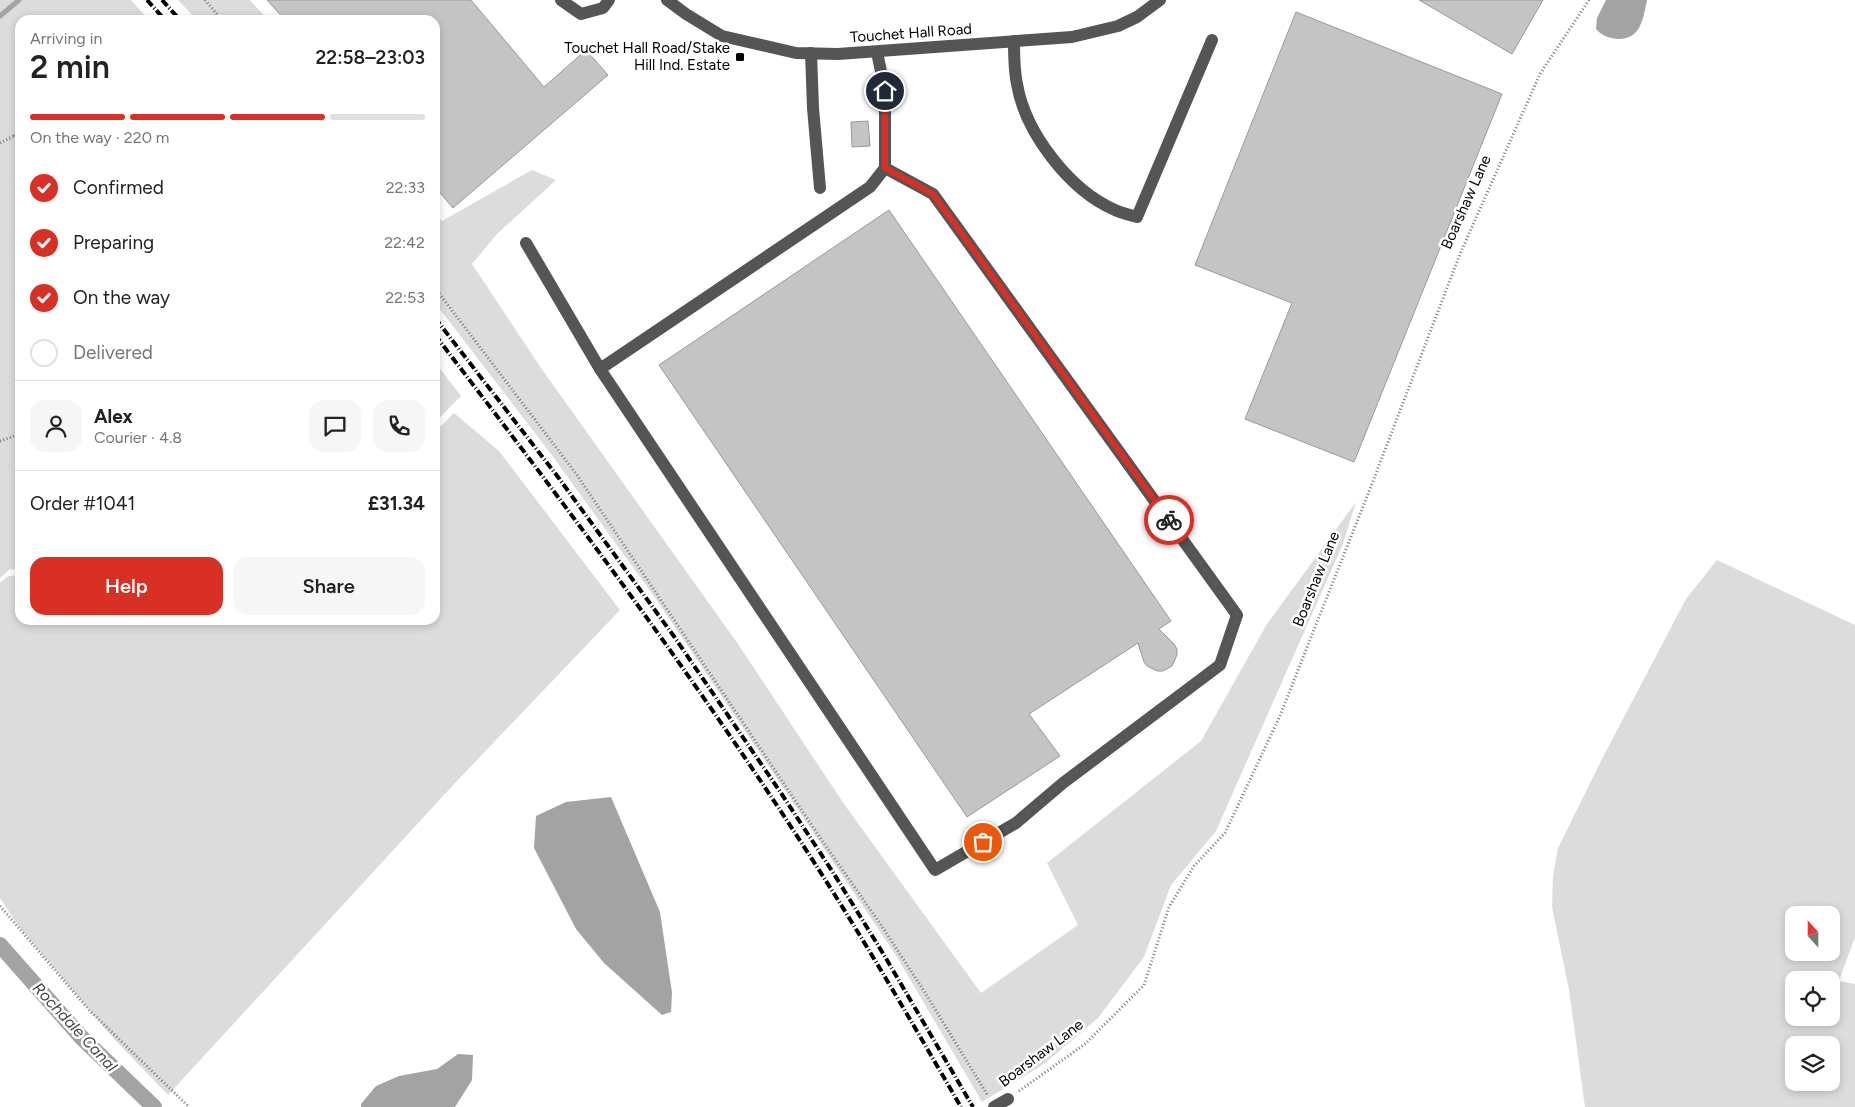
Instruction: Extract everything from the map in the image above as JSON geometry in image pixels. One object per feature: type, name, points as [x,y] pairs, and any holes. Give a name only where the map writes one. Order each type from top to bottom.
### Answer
[{"type":"street","points":[[561,0],[581,14],[603,8],[609,0]]},
{"type":"street","name":"Touchet Hall Road","points":[[667,0],[722,36],[796,53],[838,54],[1072,37],[1111,28],[1137,17],[1160,0]]},
{"type":"street","points":[[1014,42],[1015,70],[1021,101],[1047,151],[1064,173],[1082,189],[1114,210],[1137,217],[1212,40]]},
{"type":"street","points":[[600,369],[870,187],[885,168],[885,91],[878,52]]},
{"type":"street","points":[[811,53],[813,108],[820,188]]},
{"type":"street","points":[[526,243],[600,369],[934,870],[1016,823],[1062,783],[1220,665],[1238,615],[933,194],[885,168]]},
{"type":"street","name":"Boarshaw Lane","points":[[994,1107],[1008,1099]]},
{"type":"path","points":[[205,0],[218,15]]},
{"type":"path","name":"Boarshaw Lane","points":[[1008,1099],[1085,1044],[1144,985],[1169,908],[1194,866],[1225,833],[1279,718],[1370,489],[1460,254],[1540,74],[1589,0]]},
{"type":"path","points":[[0,143],[14,136]]},
{"type":"path","points":[[440,295],[577,475],[816,831],[881,924],[994,1107]]},
{"type":"path","points":[[0,441],[15,436]]},
{"type":"path","points":[[0,906],[89,1010],[189,1107]]},
{"type":"shaded area","points":[[0,0],[131,0],[144,15],[15,15],[15,570],[10,569],[0,578]]},
{"type":"shaded area","points":[[178,0],[250,0],[264,15],[192,15]]},
{"type":"shaded area","points":[[1606,0],[1647,0],[1640,27],[1636,32],[1625,38],[1614,39],[1602,35],[1596,29],[1597,18]]},
{"type":"shaded area","points":[[532,170],[556,180],[497,234],[472,264],[541,368],[738,644],[844,804],[981,993],[1078,925],[1047,863],[1201,741],[1267,624],[1356,502],[1343,544],[1216,831],[1171,885],[1144,957],[1098,1018],[1044,1064],[982,1102],[897,957],[658,602],[548,450],[440,310],[440,219],[442,221]]},
{"type":"shaded area","points":[[440,369],[461,396],[440,417]]},
{"type":"shaded area","points":[[454,413],[499,451],[620,610],[455,783],[168,1095],[114,1039],[17,924],[0,898],[0,583],[8,576],[15,575],[15,625],[440,625],[440,427]]},
{"type":"shaded area","points":[[1717,560],[1855,625],[1855,937],[1840,978],[1840,971],[1785,971],[1785,1026],[1840,1026],[1840,981],[1855,984],[1855,1107],[1585,1107],[1569,990],[1552,907],[1553,876],[1558,848],[1604,755],[1686,599]]},
{"type":"shaded area","points":[[611,797],[660,912],[672,993],[671,1012],[662,1015],[604,963],[576,929],[534,848],[536,816],[566,802]]},
{"type":"shaded area","points":[[458,1054],[473,1055],[472,1080],[455,1107],[361,1107],[361,1104],[376,1086],[399,1076],[437,1069]]},
{"type":"building","points":[[267,0],[471,0],[544,87],[586,50],[608,75],[453,208],[440,193],[440,15],[280,15]]},
{"type":"building","points":[[1419,0],[1543,0],[1512,54]]},
{"type":"building","points":[[1296,12],[1502,94],[1354,462],[1245,419],[1292,303],[1195,265]]},
{"type":"building","points":[[868,121],[870,146],[852,147],[851,122]]},
{"type":"building","points":[[889,210],[1171,621],[1159,629],[1177,649],[1177,655],[1172,666],[1163,671],[1157,671],[1147,666],[1144,662],[1138,643],[1029,714],[1060,756],[967,817],[659,365]]},
{"type":"waterway","points":[[0,16],[19,0]]},
{"type":"waterway","name":"Rochdale Canal","points":[[0,945],[82,1038],[154,1107]]},
{"type":"railway","points":[[147,0],[160,15]]},
{"type":"railway","points":[[162,0],[176,15]]},
{"type":"railway","points":[[440,324],[558,477],[673,635],[781,793],[884,955],[973,1107]]},
{"type":"railway","points":[[440,342],[587,536],[733,741],[843,909],[895,993],[961,1107]]},
{"type":"way so far","points":[[983,842],[1016,823],[1062,783],[1220,665],[1238,615],[1169,520]]},
{"type":"place","name":"Touchet Hall Road/Stake Hill Ind. Estate","points":[[740,57]]},
{"type":"route","points":[[885,91],[885,168],[933,194],[1169,520]]}]
